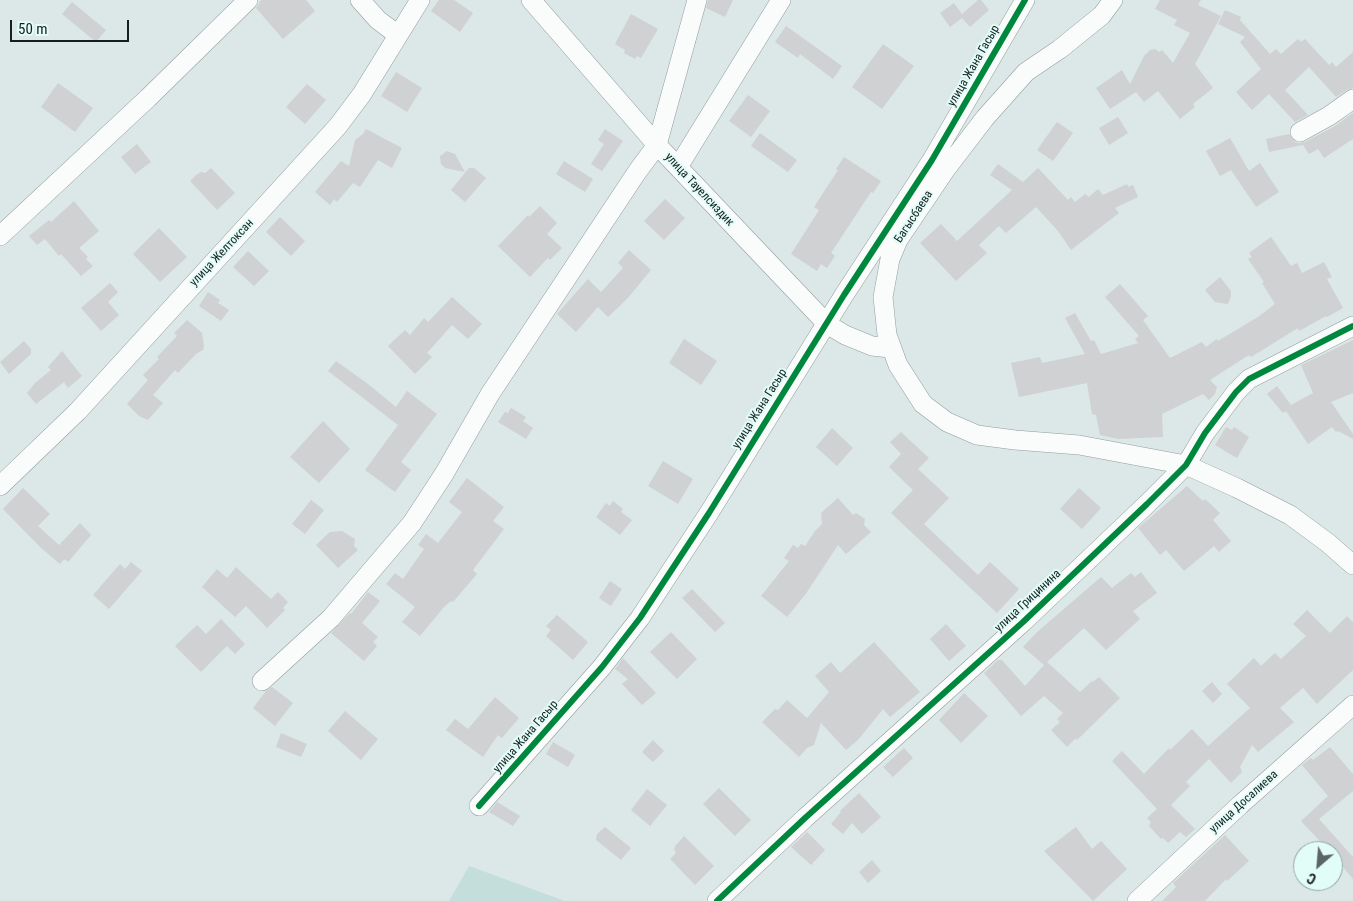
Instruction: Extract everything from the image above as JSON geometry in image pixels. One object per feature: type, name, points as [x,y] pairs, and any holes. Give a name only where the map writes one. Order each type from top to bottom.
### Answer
[{"type":"street","points":[[0,236],[148,98],[248,0]]},
{"type":"street","points":[[360,0],[378,20],[398,35]]},
{"type":"street","name":"улица Желтоксан","points":[[0,486],[78,411],[338,126],[362,94],[420,0]]},
{"type":"street","name":"улица Тауелсиздик","points":[[531,0],[657,145],[827,324],[845,335],[872,346],[890,348]]},
{"type":"street","points":[[262,681],[331,618],[412,524],[444,474],[490,394],[626,187],[657,145],[697,0]]},
{"type":"street","points":[[678,167],[781,0]]},
{"type":"street","name":"улица Жана Гасыр","points":[[479,806],[602,667],[640,618],[709,513],[874,250],[939,164],[991,60],[1025,0]]},
{"type":"street","name":"Багысбаева","points":[[1113,0],[1102,15],[1060,49],[1026,72],[985,118],[939,164],[898,240],[890,259],[882,297],[890,348],[898,365],[923,404],[947,422],[977,435],[1079,445],[1186,465],[1290,515],[1328,543],[1353,565]]},
{"type":"street","points":[[991,60],[992,66],[998,73],[1006,77],[1021,78]]},
{"type":"street","points":[[1300,132],[1329,116],[1353,99]]},
{"type":"street","points":[[874,250],[885,253],[890,259]]},
{"type":"street","name":"улица Грицинина","points":[[717,900],[805,818],[1024,622],[1147,504],[1186,465],[1205,433],[1249,378],[1353,326]]},
{"type":"street","name":"улица Досалиева","points":[[1137,901],[1353,705]]},
{"type":"green space","points":[[469,866],[565,901],[449,901]]},
{"type":"building","points":[[261,0],[306,0],[315,11],[283,39],[256,8]]},
{"type":"building","points":[[439,0],[454,0],[473,13],[460,32],[431,11]]},
{"type":"building","points":[[708,0],[733,0],[725,17],[706,8]]},
{"type":"building","points":[[978,0],[981,0],[989,10],[970,27],[962,18],[950,27],[940,13],[954,3],[962,14]]},
{"type":"building","points":[[1160,0],[1201,0],[1198,5],[1221,16],[1195,64],[1213,88],[1193,104],[1195,107],[1180,119],[1158,91],[1144,102],[1136,92],[1110,109],[1096,88],[1122,70],[1130,84],[1144,56],[1150,50],[1155,49],[1159,52],[1162,50],[1173,63],[1190,33],[1174,25],[1177,20],[1155,9]]},
{"type":"building","points":[[72,2],[106,30],[96,42],[62,14]]},
{"type":"building","points":[[1225,10],[1241,17],[1240,20],[1270,54],[1276,49],[1281,54],[1298,39],[1301,42],[1305,39],[1329,65],[1332,62],[1336,67],[1353,52],[1353,88],[1336,97],[1309,67],[1285,90],[1308,115],[1295,122],[1269,94],[1252,110],[1236,92],[1261,69],[1240,42],[1245,37],[1218,24]]},
{"type":"building","points":[[631,14],[658,29],[641,58],[637,56],[635,59],[624,53],[625,50],[615,44]]},
{"type":"building","points":[[786,26],[842,66],[833,79],[800,54],[798,58],[775,42]]},
{"type":"building","points":[[883,44],[914,66],[882,109],[852,87]]},
{"type":"building","points":[[396,72],[422,88],[407,112],[381,96]]},
{"type":"building","points":[[58,83],[93,108],[75,132],[41,107]]},
{"type":"building","points":[[307,84],[326,100],[305,124],[286,107]]},
{"type":"building","points":[[748,95],[770,111],[751,137],[729,121]]},
{"type":"building","points":[[1353,113],[1353,139],[1324,158],[1318,149],[1309,154],[1303,145],[1269,152],[1266,139],[1289,134],[1295,142],[1305,142],[1335,126]]},
{"type":"building","points":[[1118,117],[1128,133],[1109,145],[1099,128]]},
{"type":"building","points":[[1057,122],[1073,133],[1053,161],[1037,150]]},
{"type":"building","points":[[366,129],[402,148],[392,168],[378,160],[360,187],[353,183],[337,202],[334,199],[330,205],[315,192],[341,161],[349,166],[355,140]]},
{"type":"building","points":[[605,129],[623,141],[602,171],[591,164],[604,144],[598,140]]},
{"type":"building","points":[[760,133],[797,160],[788,172],[751,146]]},
{"type":"building","points":[[1230,138],[1249,171],[1260,163],[1279,192],[1256,207],[1231,170],[1220,176],[1206,151]]},
{"type":"building","points":[[137,144],[151,162],[135,174],[121,157]]},
{"type":"building","points":[[447,151],[455,154],[465,172],[445,168],[441,164],[440,156]]},
{"type":"building","points":[[844,157],[881,181],[873,193],[871,192],[831,253],[835,256],[827,268],[821,264],[817,271],[791,254],[819,210],[814,207],[838,170],[836,169]]},
{"type":"building","points":[[564,161],[593,179],[585,192],[556,174]]},
{"type":"building","points":[[998,164],[1023,182],[1038,168],[1068,200],[1071,197],[1075,202],[1085,194],[1089,197],[1098,189],[1103,195],[1127,184],[1128,187],[1133,185],[1138,197],[1115,208],[1119,213],[1071,250],[1058,231],[1036,207],[1006,233],[999,226],[979,245],[987,253],[956,281],[920,243],[941,224],[957,241],[1012,190],[990,175]]},
{"type":"building","points":[[211,168],[235,193],[217,210],[190,181],[196,175],[201,172],[205,173]]},
{"type":"building","points":[[469,168],[474,168],[486,178],[465,202],[451,190]]},
{"type":"building","points":[[665,199],[685,218],[664,240],[644,221]]},
{"type":"building","points":[[74,201],[99,231],[79,248],[88,257],[86,259],[93,266],[81,276],[61,254],[59,256],[45,239],[37,245],[29,236],[49,220],[51,222]]},
{"type":"building","points":[[540,206],[557,223],[547,234],[562,248],[550,260],[548,258],[530,277],[498,246],[528,215],[529,217]]},
{"type":"building","points":[[280,217],[305,241],[291,256],[266,232]]},
{"type":"building","points":[[159,228],[187,257],[160,282],[133,254]]},
{"type":"building","points":[[1271,237],[1291,266],[1297,263],[1302,273],[1324,262],[1332,277],[1327,279],[1343,308],[1299,331],[1298,328],[1251,357],[1249,355],[1210,380],[1217,387],[1215,394],[1209,400],[1203,394],[1162,414],[1163,437],[1118,439],[1100,435],[1096,415],[1092,414],[1087,383],[1019,397],[1011,363],[1040,357],[1042,363],[1085,354],[1065,318],[1075,313],[1091,341],[1094,340],[1101,354],[1138,343],[1135,339],[1139,336],[1105,297],[1120,284],[1148,316],[1143,320],[1170,358],[1202,342],[1206,347],[1258,317],[1275,304],[1262,283],[1264,282],[1248,259],[1252,257],[1249,253]]},
{"type":"building","points":[[629,250],[651,270],[627,299],[608,317],[598,307],[576,332],[557,314],[588,279],[601,292],[623,268],[618,263]]},
{"type":"building","points":[[248,251],[269,271],[254,286],[233,267]]},
{"type":"building","points":[[1220,277],[1231,291],[1228,304],[1215,302],[1205,290]]},
{"type":"building","points":[[110,283],[118,292],[108,302],[119,315],[101,331],[81,308]]},
{"type":"building","points":[[208,292],[220,300],[218,303],[229,310],[221,321],[199,306]]},
{"type":"building","points":[[452,297],[482,324],[468,339],[452,325],[427,353],[432,357],[415,374],[388,346],[405,330],[410,335],[424,318],[428,322]]},
{"type":"building","points":[[187,320],[202,333],[203,350],[196,354],[178,373],[175,370],[153,395],[163,403],[148,420],[139,416],[127,404],[148,380],[143,375],[159,359],[157,357],[177,336],[174,333]]},
{"type":"building","points":[[684,339],[717,361],[701,385],[669,363]]},
{"type":"building","points":[[1353,340],[1353,393],[1331,402],[1353,434],[1353,439],[1338,431],[1336,432],[1332,427],[1308,444],[1286,411],[1283,413],[1267,394],[1277,386],[1291,405],[1313,393],[1301,365]]},
{"type":"building","points":[[24,341],[31,349],[31,354],[9,374],[0,362]]},
{"type":"building","points":[[62,351],[82,376],[68,388],[64,382],[36,404],[27,393],[35,383],[51,370],[48,367]]},
{"type":"building","points":[[336,361],[396,407],[407,391],[437,414],[401,462],[411,470],[395,492],[365,470],[398,425],[328,371]]},
{"type":"building","points":[[511,408],[526,417],[523,421],[533,428],[526,439],[498,422],[505,412],[508,413]]},
{"type":"building","points":[[323,421],[350,449],[319,483],[290,457]]},
{"type":"building","points":[[1226,427],[1232,430],[1234,427],[1249,437],[1237,458],[1215,445]]},
{"type":"building","points":[[832,428],[853,448],[837,466],[816,447]]},
{"type":"building","points":[[901,432],[929,458],[918,469],[949,498],[924,524],[978,575],[990,562],[1019,589],[997,613],[891,513],[913,490],[889,467],[901,454],[890,442]]},
{"type":"building","points":[[663,461],[693,479],[678,504],[648,486]]},
{"type":"building","points":[[467,478],[504,507],[493,521],[504,529],[473,570],[477,574],[453,602],[451,601],[444,607],[420,636],[402,622],[415,607],[386,584],[395,573],[403,579],[424,549],[418,545],[426,534],[438,543],[462,512],[449,502]]},
{"type":"building","points":[[1187,486],[1220,513],[1213,520],[1231,541],[1219,552],[1214,546],[1184,571],[1166,550],[1160,555],[1138,528]]},
{"type":"building","points":[[23,488],[50,514],[38,526],[59,545],[80,523],[91,535],[68,562],[64,559],[60,564],[40,547],[3,509]]},
{"type":"building","points":[[1079,488],[1101,508],[1082,529],[1060,509]]},
{"type":"building","points":[[838,498],[853,515],[856,513],[865,519],[864,525],[871,532],[846,554],[838,545],[805,595],[787,617],[761,596],[789,561],[784,558],[793,545],[798,548],[801,544],[805,546],[822,524],[821,513]]},
{"type":"building","points":[[311,500],[324,510],[305,534],[292,524]]},
{"type":"building","points":[[613,501],[623,509],[621,512],[632,520],[620,535],[596,517],[606,503],[610,506]]},
{"type":"building","points":[[342,531],[355,539],[354,546],[358,550],[338,568],[316,545],[330,532]]},
{"type":"building","points":[[131,562],[142,571],[109,609],[93,595],[120,564],[125,569]]},
{"type":"building","points":[[236,567],[271,599],[278,592],[288,602],[283,608],[285,610],[267,628],[246,606],[235,617],[202,587],[217,569],[227,578]]},
{"type":"building","points":[[1141,572],[1157,593],[1133,611],[1140,619],[1106,650],[1084,628],[1047,662],[1080,692],[1099,677],[1120,698],[1077,740],[1076,738],[1067,747],[1051,730],[1060,722],[1057,719],[1063,713],[1044,696],[1021,716],[984,673],[998,660],[1002,660],[1025,686],[1044,665],[1023,647],[1036,633],[1101,577],[1112,588],[1131,573],[1135,577]]},
{"type":"building","points":[[610,581],[622,589],[611,606],[599,598]]},
{"type":"building","points":[[692,589],[725,623],[715,632],[682,598]]},
{"type":"building","points":[[368,592],[380,601],[362,623],[378,637],[373,642],[377,646],[364,661],[331,633],[351,614]]},
{"type":"building","points":[[1307,610],[1330,633],[1347,616],[1353,622],[1353,670],[1317,704],[1303,688],[1280,708],[1294,722],[1258,752],[1252,745],[1240,767],[1242,772],[1231,783],[1209,759],[1186,782],[1190,786],[1171,805],[1195,829],[1186,837],[1180,832],[1168,843],[1163,838],[1161,839],[1149,826],[1151,822],[1147,818],[1157,809],[1112,761],[1122,751],[1144,774],[1169,748],[1170,750],[1192,729],[1208,746],[1250,708],[1227,684],[1254,658],[1261,666],[1275,653],[1281,659],[1306,636],[1293,624]]},
{"type":"building","points":[[557,615],[588,642],[573,660],[546,636],[551,630],[546,626]]},
{"type":"building","points":[[221,619],[245,644],[235,654],[227,646],[201,672],[175,646],[197,625],[206,634]]},
{"type":"building","points":[[946,624],[966,646],[949,661],[930,639]]},
{"type":"building","points":[[671,632],[697,659],[677,679],[650,652]]},
{"type":"building","points":[[874,642],[920,692],[890,717],[883,709],[858,740],[846,750],[821,723],[814,745],[807,748],[799,757],[762,722],[775,709],[778,710],[787,700],[807,718],[829,692],[815,676],[831,662],[840,673]]},
{"type":"building","points":[[623,658],[656,693],[642,705],[622,684],[628,679],[615,669]]},
{"type":"building","points":[[1212,682],[1222,694],[1213,703],[1202,691]]},
{"type":"building","points":[[272,687],[293,703],[275,726],[253,708],[266,691]]},
{"type":"building","points":[[964,693],[988,716],[961,743],[939,720]]},
{"type":"building","points":[[495,697],[519,718],[502,738],[498,735],[483,757],[446,730],[455,719],[468,729]]},
{"type":"building","points":[[345,711],[378,739],[361,760],[328,731]]},
{"type":"building","points":[[281,733],[307,744],[301,757],[276,747]]},
{"type":"building","points":[[653,740],[664,751],[653,762],[642,752]]},
{"type":"building","points":[[553,742],[575,755],[568,767],[546,754]]},
{"type":"building","points":[[1330,747],[1353,774],[1353,791],[1319,819],[1339,841],[1320,841],[1301,821],[1328,796],[1302,765],[1311,758],[1313,760]]},
{"type":"building","points":[[904,748],[913,758],[893,777],[883,767]]},
{"type":"building","points":[[719,788],[751,820],[735,836],[703,804]]},
{"type":"building","points":[[647,789],[667,805],[650,826],[631,810]]},
{"type":"building","points":[[859,793],[881,817],[862,834],[852,823],[843,834],[831,824],[840,811]]},
{"type":"building","points":[[497,802],[520,816],[513,826],[489,812]]},
{"type":"building","points":[[605,827],[631,848],[621,860],[596,840],[597,834]]},
{"type":"building","points":[[1076,827],[1092,849],[1101,841],[1127,869],[1093,901],[1044,851]]},
{"type":"building","points":[[807,832],[825,850],[811,865],[791,847]]},
{"type":"building","points":[[1225,835],[1249,861],[1227,881],[1226,879],[1205,901],[1162,901],[1176,887],[1173,883]]},
{"type":"building","points":[[684,836],[714,866],[695,885],[670,859],[676,853],[674,849],[676,845]]},
{"type":"building","points":[[1343,846],[1353,857],[1353,879],[1343,867]]},
{"type":"building","points":[[872,860],[881,871],[868,883],[859,872]]},
{"type":"cycle path","points":[[479,806],[602,667],[640,618],[709,513],[844,295],[932,160],[1025,0]]},
{"type":"cycle path","points":[[717,901],[805,818],[1023,622],[1147,504],[1186,465],[1205,433],[1236,392],[1249,379],[1353,326]]}]
